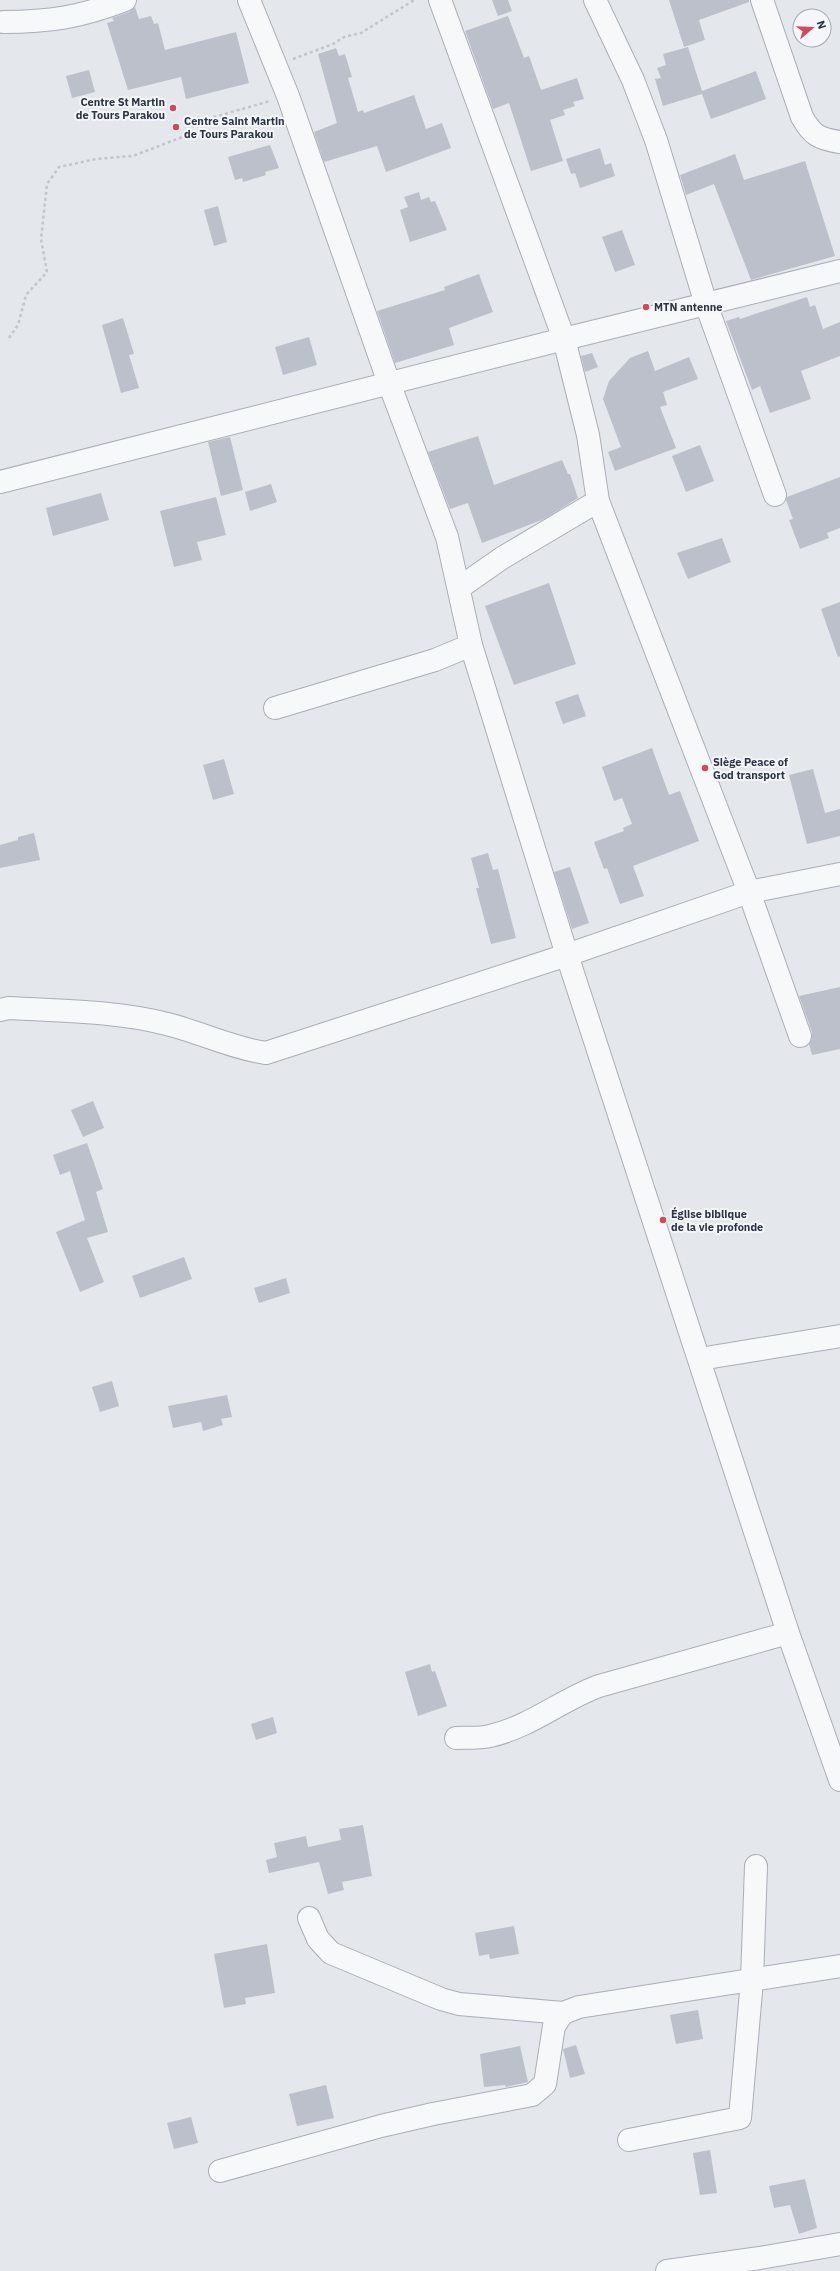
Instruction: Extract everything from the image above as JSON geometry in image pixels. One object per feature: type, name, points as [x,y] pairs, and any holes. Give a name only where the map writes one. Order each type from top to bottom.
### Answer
[{"type":"street","points":[[3,22],[26,22],[76,17],[125,0]]},
{"type":"street","points":[[249,0],[288,96],[389,383],[447,537],[471,645],[567,955],[700,1359],[788,1633],[840,1780]]},
{"type":"street","points":[[440,0],[564,338],[588,435],[598,501],[749,892],[800,1036]]},
{"type":"street","points":[[595,0],[633,80],[656,140],[706,304],[775,495]]},
{"type":"street","points":[[762,0],[802,117],[810,131],[821,138],[840,142]]},
{"type":"street","points":[[0,482],[564,338],[840,271]]},
{"type":"street","points":[[459,588],[502,558],[598,501]]},
{"type":"street","points":[[275,708],[435,660],[471,645]]},
{"type":"street","points":[[0,1010],[9,1008],[132,1017],[168,1024],[245,1050],[266,1053],[567,955],[749,892],[840,874]]},
{"type":"street","points":[[700,1359],[840,1336]]},
{"type":"street","points":[[456,1738],[488,1737],[504,1732],[519,1727],[576,1695],[599,1686],[788,1633]]},
{"type":"street","points":[[629,2140],[740,2118],[752,1980],[756,1866]]},
{"type":"street","points":[[309,1918],[318,1939],[331,1953],[441,1999],[459,2004],[563,2013],[579,2007],[840,1966]]},
{"type":"street","points":[[220,2170],[381,2126],[532,2096],[545,2084],[554,2026],[563,2013]]},
{"type":"street","points":[[667,2271],[760,2258],[840,2244]]},
{"type":"path","points":[[276,67],[333,44],[344,37],[361,33],[414,0]]},
{"type":"path","points":[[9,338],[18,325],[26,295],[47,272],[41,239],[47,184],[59,167],[96,159],[132,156],[185,136],[197,122],[288,96]]},
{"type":"building","points":[[492,0],[508,0],[512,11],[498,16]]},
{"type":"building","points":[[669,0],[749,0],[749,2],[699,20],[705,40],[684,47]]},
{"type":"building","points":[[135,7],[139,19],[151,16],[154,24],[158,23],[165,50],[236,32],[249,83],[186,99],[181,77],[128,90],[107,23],[114,21],[112,18],[129,12]]},
{"type":"building","points":[[508,16],[524,58],[529,56],[541,90],[577,78],[584,99],[573,102],[575,106],[563,110],[565,115],[550,120],[563,161],[531,171],[509,103],[493,109],[465,31]]},
{"type":"building","points":[[688,47],[702,91],[756,71],[766,99],[711,119],[702,94],[663,106],[655,79],[661,78],[657,68],[666,65],[663,54]]},
{"type":"building","points":[[336,48],[339,56],[345,54],[352,77],[348,78],[358,112],[363,110],[364,113],[414,95],[426,129],[442,123],[451,148],[386,172],[377,146],[324,162],[314,132],[337,123],[318,54]]},
{"type":"building","points":[[89,70],[95,92],[72,98],[66,76]]},
{"type":"building","points":[[270,145],[279,168],[265,172],[266,175],[243,182],[242,178],[235,180],[228,157]]},
{"type":"building","points":[[600,148],[605,165],[611,163],[615,176],[580,188],[575,173],[571,174],[566,159]]},
{"type":"building","points":[[735,154],[744,180],[805,161],[835,256],[751,280],[714,184],[686,195],[680,175]]},
{"type":"building","points":[[419,192],[421,200],[429,197],[431,202],[435,201],[447,230],[410,242],[400,210],[408,207],[404,197]]},
{"type":"building","points":[[218,206],[227,242],[214,246],[204,210]]},
{"type":"building","points":[[622,230],[635,265],[615,272],[602,237]]},
{"type":"building","points":[[479,274],[493,312],[449,328],[454,345],[395,363],[377,311],[445,290],[444,287]]},
{"type":"building","points":[[807,297],[810,307],[815,305],[823,329],[840,322],[840,356],[801,371],[811,399],[770,413],[760,386],[752,390],[726,321],[739,317],[740,319]]},
{"type":"building","points":[[123,318],[134,354],[129,355],[139,388],[121,393],[102,325]]},
{"type":"building","points":[[309,337],[317,365],[283,375],[275,347]]},
{"type":"building","points":[[648,351],[655,371],[689,357],[698,379],[663,392],[667,405],[660,407],[676,448],[615,471],[608,452],[621,447],[603,399],[609,381],[630,358]]},
{"type":"building","points":[[592,353],[598,367],[585,372],[581,356]]},
{"type":"building","points":[[478,436],[494,485],[562,460],[568,474],[570,474],[578,498],[544,519],[482,543],[468,503],[450,509],[428,452]]},
{"type":"building","points":[[230,437],[243,490],[221,496],[208,442]]},
{"type":"building","points":[[700,445],[714,481],[686,492],[672,456]]},
{"type":"building","points":[[840,477],[840,528],[827,533],[829,538],[800,549],[789,520],[793,519],[786,500],[787,497]]},
{"type":"building","points":[[271,484],[277,502],[250,511],[245,492]]},
{"type":"building","points":[[101,493],[109,520],[53,536],[46,508]]},
{"type":"building","points":[[216,497],[226,535],[197,542],[202,560],[174,567],[160,511]]},
{"type":"building","points":[[722,538],[731,562],[688,579],[677,553]]},
{"type":"building","points":[[549,583],[576,664],[514,685],[485,606]]},
{"type":"building","points":[[840,602],[840,656],[838,657],[821,609]]},
{"type":"building","points":[[578,694],[586,716],[563,724],[555,702]]},
{"type":"building","points":[[652,748],[669,795],[680,791],[699,841],[633,866],[644,896],[620,904],[607,868],[604,869],[594,842],[624,831],[623,828],[632,824],[622,798],[614,801],[602,767]]},
{"type":"building","points":[[224,759],[234,794],[213,800],[203,765]]},
{"type":"building","points":[[813,769],[825,813],[840,809],[840,836],[807,844],[789,775]]},
{"type":"building","points":[[34,833],[40,860],[0,868],[0,845],[18,840],[18,837]]},
{"type":"building","points":[[488,853],[493,870],[498,869],[516,938],[491,944],[476,888],[479,888],[471,858]]},
{"type":"building","points":[[570,867],[589,923],[572,929],[554,872]]},
{"type":"building","points":[[840,987],[840,1049],[812,1055],[809,1044],[812,1039],[812,1032],[799,996]]},
{"type":"building","points":[[93,1101],[104,1128],[83,1137],[71,1110]]},
{"type":"building","points":[[87,1143],[103,1189],[96,1192],[108,1232],[87,1238],[104,1282],[80,1292],[56,1232],[85,1220],[70,1171],[60,1175],[53,1155]]},
{"type":"building","points":[[184,1257],[192,1279],[140,1298],[132,1276]]},
{"type":"building","points":[[286,1278],[290,1293],[259,1303],[254,1288]]},
{"type":"building","points":[[112,1381],[119,1406],[100,1412],[92,1387]]},
{"type":"building","points":[[227,1395],[232,1417],[221,1419],[223,1425],[203,1431],[201,1422],[173,1428],[168,1406]]},
{"type":"building","points":[[430,1664],[432,1672],[435,1671],[447,1706],[418,1716],[405,1672]]},
{"type":"building","points":[[273,1717],[277,1733],[256,1740],[251,1724]]},
{"type":"building","points":[[363,1825],[372,1876],[342,1882],[344,1890],[328,1894],[319,1862],[269,1873],[266,1860],[277,1857],[274,1843],[306,1836],[308,1847],[341,1840],[339,1829]]},
{"type":"building","points":[[514,1926],[519,1954],[490,1959],[489,1954],[479,1956],[475,1933]]},
{"type":"building","points":[[267,1944],[275,1993],[245,1998],[246,2004],[224,2008],[214,1954]]},
{"type":"building","points":[[698,2010],[703,2039],[676,2044],[670,2015]]},
{"type":"building","points":[[576,2045],[585,2074],[570,2078],[563,2049]]},
{"type":"building","points":[[520,2046],[528,2082],[506,2087],[505,2085],[484,2087],[480,2054]]},
{"type":"building","points":[[326,2085],[334,2118],[297,2126],[289,2094]]},
{"type":"building","points":[[191,2117],[198,2143],[174,2149],[167,2123]]},
{"type":"building","points":[[710,2150],[717,2193],[700,2195],[693,2153]]},
{"type":"building","points":[[805,2179],[817,2228],[799,2234],[790,2205],[774,2208],[769,2186]]},
{"type":"place","name":"Centre St Martin de Tours Parakou","points":[[173,108]]},
{"type":"place","name":"Centre Saint Martin de Tours Parakou","points":[[176,127]]},
{"type":"place","name":"MTN antenne","points":[[646,307]]},
{"type":"place","name":"Siège Peace of God transport","points":[[705,768]]},
{"type":"place","name":"Église biblique de la vie profonde","points":[[663,1220]]}]
